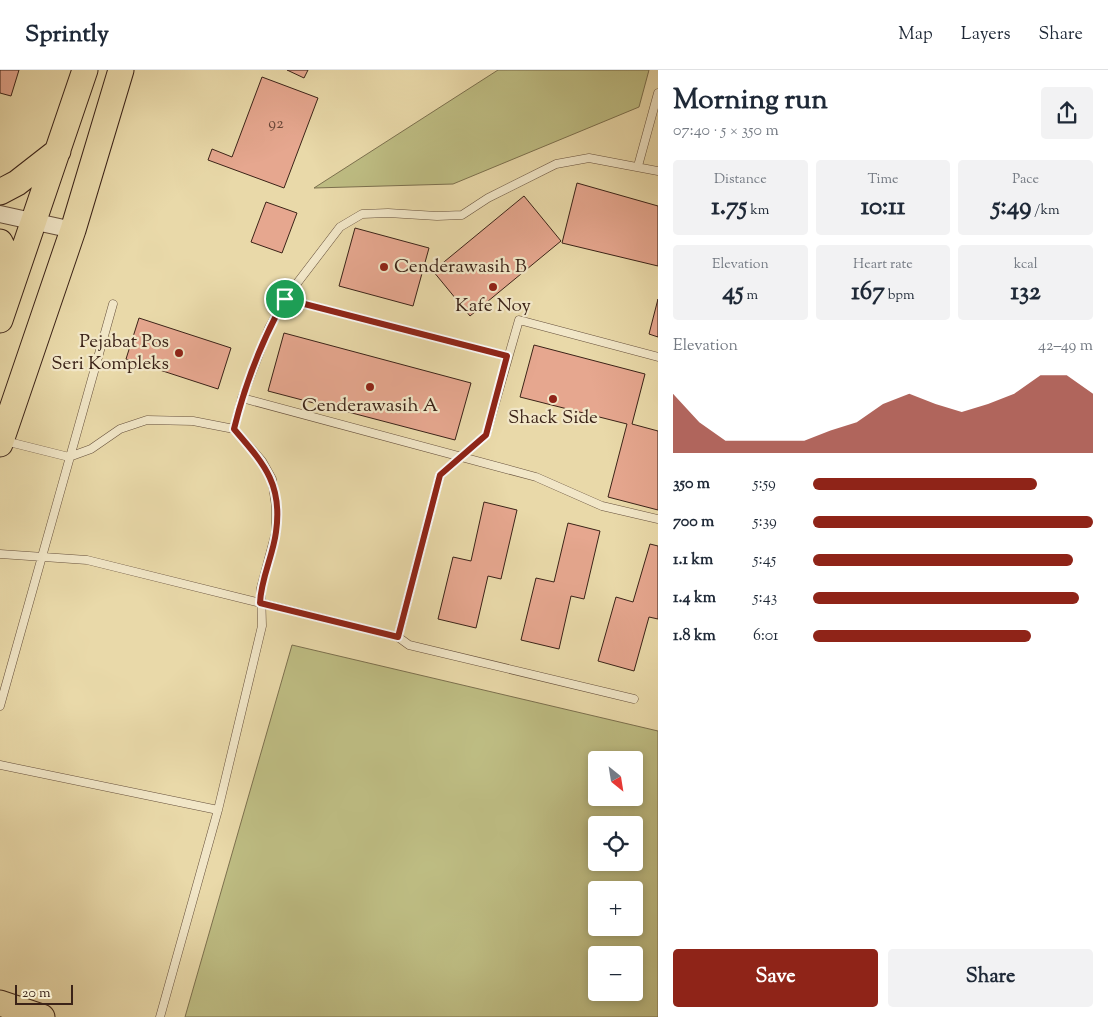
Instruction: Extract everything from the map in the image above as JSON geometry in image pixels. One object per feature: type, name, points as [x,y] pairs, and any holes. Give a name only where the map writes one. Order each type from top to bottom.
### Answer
[{"type":"main road","points":[[4,309],[85,70]]},
{"type":"main road","points":[[1,442],[73,230],[121,70]]},
{"type":"main road","points":[[0,192],[17,183],[58,151]]},
{"type":"main road","points":[[0,242],[4,250],[7,268],[4,309]]},
{"type":"main road","points":[[0,1003],[42,1017]]},
{"type":"street","points":[[0,214],[73,230]]},
{"type":"lane","points":[[638,166],[658,94]]},
{"type":"lane","points":[[234,429],[242,398],[269,328],[285,299],[340,227],[362,214],[462,215],[488,198],[556,164],[589,158],[658,171]]},
{"type":"lane","points":[[285,299],[507,356]]},
{"type":"lane","points":[[0,706],[113,304]]},
{"type":"lane","points":[[398,637],[440,475],[486,435],[507,356],[519,320],[658,357]]},
{"type":"lane","points":[[242,398],[536,476],[602,506],[658,519]]},
{"type":"lane","points":[[1,442],[69,457],[91,449],[120,429],[147,420],[193,421],[234,429],[262,461],[272,479],[276,507],[276,532],[261,588],[262,626],[218,810],[160,1017]]},
{"type":"lane","points":[[0,554],[87,560],[398,637],[409,645],[634,699]]},
{"type":"lane","points":[[0,764],[218,810]]},
{"type":"shaded area","points":[[498,70],[649,70],[639,107],[453,184],[314,188]]},
{"type":"shaded area","points":[[292,645],[658,731],[658,1017],[185,1017]]},
{"type":"building","points":[[0,70],[19,70],[11,96],[0,93]]},
{"type":"building","points":[[287,70],[308,70],[304,78]]},
{"type":"building","points":[[262,77],[318,98],[284,188],[208,160],[212,149],[232,157]]},
{"type":"building","points":[[577,183],[658,206],[658,266],[562,243]]},
{"type":"building","points":[[524,196],[561,241],[470,316],[433,271]]},
{"type":"building","points":[[266,202],[297,213],[282,253],[251,242]]},
{"type":"building","name":"Cenderawasih B","points":[[355,228],[429,248],[413,306],[339,286]]},
{"type":"building","points":[[658,299],[658,337],[649,334]]},
{"type":"building","name":"Pejabat Pos Seri Kompleks","points":[[139,318],[231,348],[218,389],[126,359]]},
{"type":"building","name":"Cenderawasih A","points":[[284,333],[471,383],[455,440],[268,391]]},
{"type":"building","points":[[534,345],[645,374],[632,424],[658,431],[658,510],[608,497],[627,424],[520,397]]},
{"type":"building","points":[[484,502],[517,510],[501,579],[488,576],[476,628],[438,619],[453,557],[471,561]]},
{"type":"building","points":[[568,523],[600,531],[584,599],[571,596],[559,649],[521,640],[536,578],[554,582]]},
{"type":"building","points":[[650,544],[658,546],[658,619],[649,617],[634,671],[598,661],[616,597],[633,602]]},
{"type":"place","name":"Cenderawasih B","points":[[384,267]]},
{"type":"place","name":"Kafe Noy","points":[[493,287]]},
{"type":"place","name":"Pejabat Pos Seri Kompleks","points":[[179,353]]},
{"type":"place","name":"Cenderawasih A","points":[[370,387]]},
{"type":"place","name":"Shack Side","points":[[553,399]]},
{"type":"route","points":[[285,299],[507,356],[486,435],[440,475],[398,637],[260,603],[261,588],[276,532],[276,507],[272,479],[262,461],[234,429],[242,398],[269,328],[285,299]]}]
